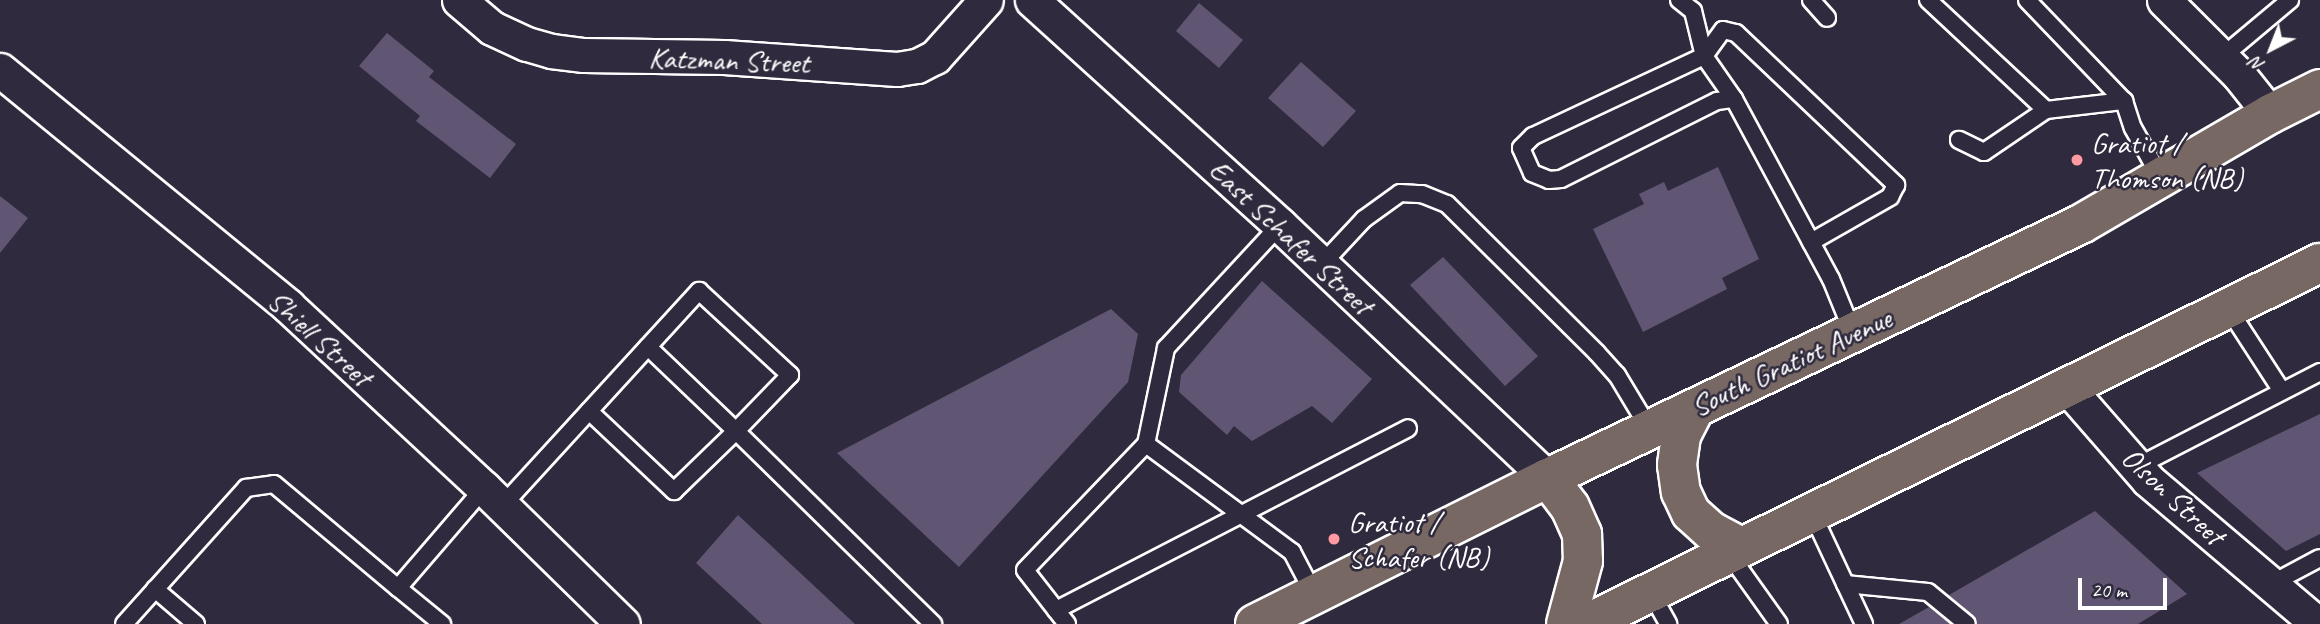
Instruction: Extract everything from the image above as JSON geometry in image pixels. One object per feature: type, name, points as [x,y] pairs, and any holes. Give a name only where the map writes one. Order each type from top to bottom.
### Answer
[{"type":"main road","name":"South Gratiot Avenue","points":[[1255,624],[1548,478],[2081,224],[2270,114],[2320,89]]},
{"type":"main road","points":[[1586,624],[2320,263]]},
{"type":"main road","points":[[1695,408],[1681,436],[1677,465],[1681,492],[1691,513],[1734,549]]},
{"type":"main road","points":[[1548,478],[1570,507],[1582,534],[1583,561],[1566,624]]},
{"type":"street","name":"Katzman Street","points":[[459,0],[492,28],[527,44],[551,51],[584,55],[724,57],[897,69],[917,66],[935,57],[986,0]]},
{"type":"street","name":"East Schafer Street","points":[[1032,0],[1280,225],[1548,478]]},
{"type":"street","points":[[2164,0],[2222,57],[2270,114]]},
{"type":"street","name":"Shiell Street","points":[[0,70],[288,306],[493,497],[624,624]]},
{"type":"street","name":"Olson Street","points":[[2067,387],[2136,467],[2318,624]]},
{"type":"lane","points":[[1679,0],[1697,6],[1704,56],[1734,99],[1831,279],[1853,333]]},
{"type":"lane","points":[[1811,0],[1827,18]]},
{"type":"lane","points":[[1928,0],[2046,110]]},
{"type":"lane","points":[[2027,0],[2124,101],[2133,128],[2161,178]]},
{"type":"lane","points":[[2222,57],[2290,0]]},
{"type":"lane","points":[[1734,99],[1717,101],[1561,179],[1549,180],[1532,173],[1521,149],[1533,136],[1704,56],[1723,30],[1736,33],[1896,185],[1890,197],[1811,242]]},
{"type":"lane","points":[[1959,139],[1984,152],[2046,110],[2124,101]]},
{"type":"lane","points":[[1322,264],[1364,219],[1400,193],[1422,194],[1447,204],[1597,353],[1616,375],[1650,430]]},
{"type":"lane","points":[[1067,624],[1025,570],[1146,444],[1166,348],[1280,225]]},
{"type":"lane","points":[[398,588],[493,497],[589,411],[699,291],[790,375],[674,491],[589,411]]},
{"type":"lane","points":[[2228,308],[2282,391]]},
{"type":"lane","points":[[648,347],[933,624]]},
{"type":"lane","points":[[2136,467],[2320,372]]},
{"type":"lane","points":[[1056,610],[1408,428]]},
{"type":"lane","points":[[1146,444],[1292,552],[1314,594]]},
{"type":"lane","points":[[124,624],[246,488],[274,484],[442,624]]},
{"type":"lane","points":[[1811,511],[1864,624]]},
{"type":"lane","points":[[1734,549],[1779,624]]},
{"type":"lane","points":[[2271,584],[2320,558]]},
{"type":"lane","points":[[1845,584],[1928,592],[1967,624]]},
{"type":"lane","points":[[155,589],[196,624]]},
{"type":"lane","points":[[1650,591],[1668,624]]},
{"type":"building","points":[[1199,3],[1243,40],[1219,68],[1176,31]]},
{"type":"building","points":[[387,33],[434,71],[429,77],[516,144],[490,178],[416,121],[420,116],[359,66]]},
{"type":"building","points":[[1301,62],[1356,111],[1323,147],[1268,98]]},
{"type":"building","points":[[1718,167],[1759,259],[1722,278],[1727,289],[1643,332],[1593,229],[1644,204],[1639,194],[1664,182],[1668,191]]},
{"type":"building","points":[[0,196],[28,218],[0,253]]},
{"type":"building","points":[[1443,257],[1538,356],[1505,386],[1410,285]]},
{"type":"building","points":[[1262,281],[1372,379],[1332,423],[1312,406],[1252,441],[1234,426],[1227,435],[1179,392],[1181,375]]},
{"type":"building","points":[[1111,309],[1138,334],[1128,382],[959,567],[837,453]]},
{"type":"building","points":[[2320,414],[2320,534],[2286,551],[2197,473]]},
{"type":"building","points":[[2095,511],[2187,594],[2138,624],[1977,624],[1974,616],[1949,595]]},
{"type":"building","points":[[738,515],[855,624],[762,624],[696,563]]},
{"type":"building","points":[[1929,607],[1950,624],[1899,624]]},
{"type":"place","name":"Gratiot / Thomson (NB)","points":[[2077,160]]},
{"type":"place","name":"Gratiot / Schafer (NB)","points":[[1334,539]]}]
